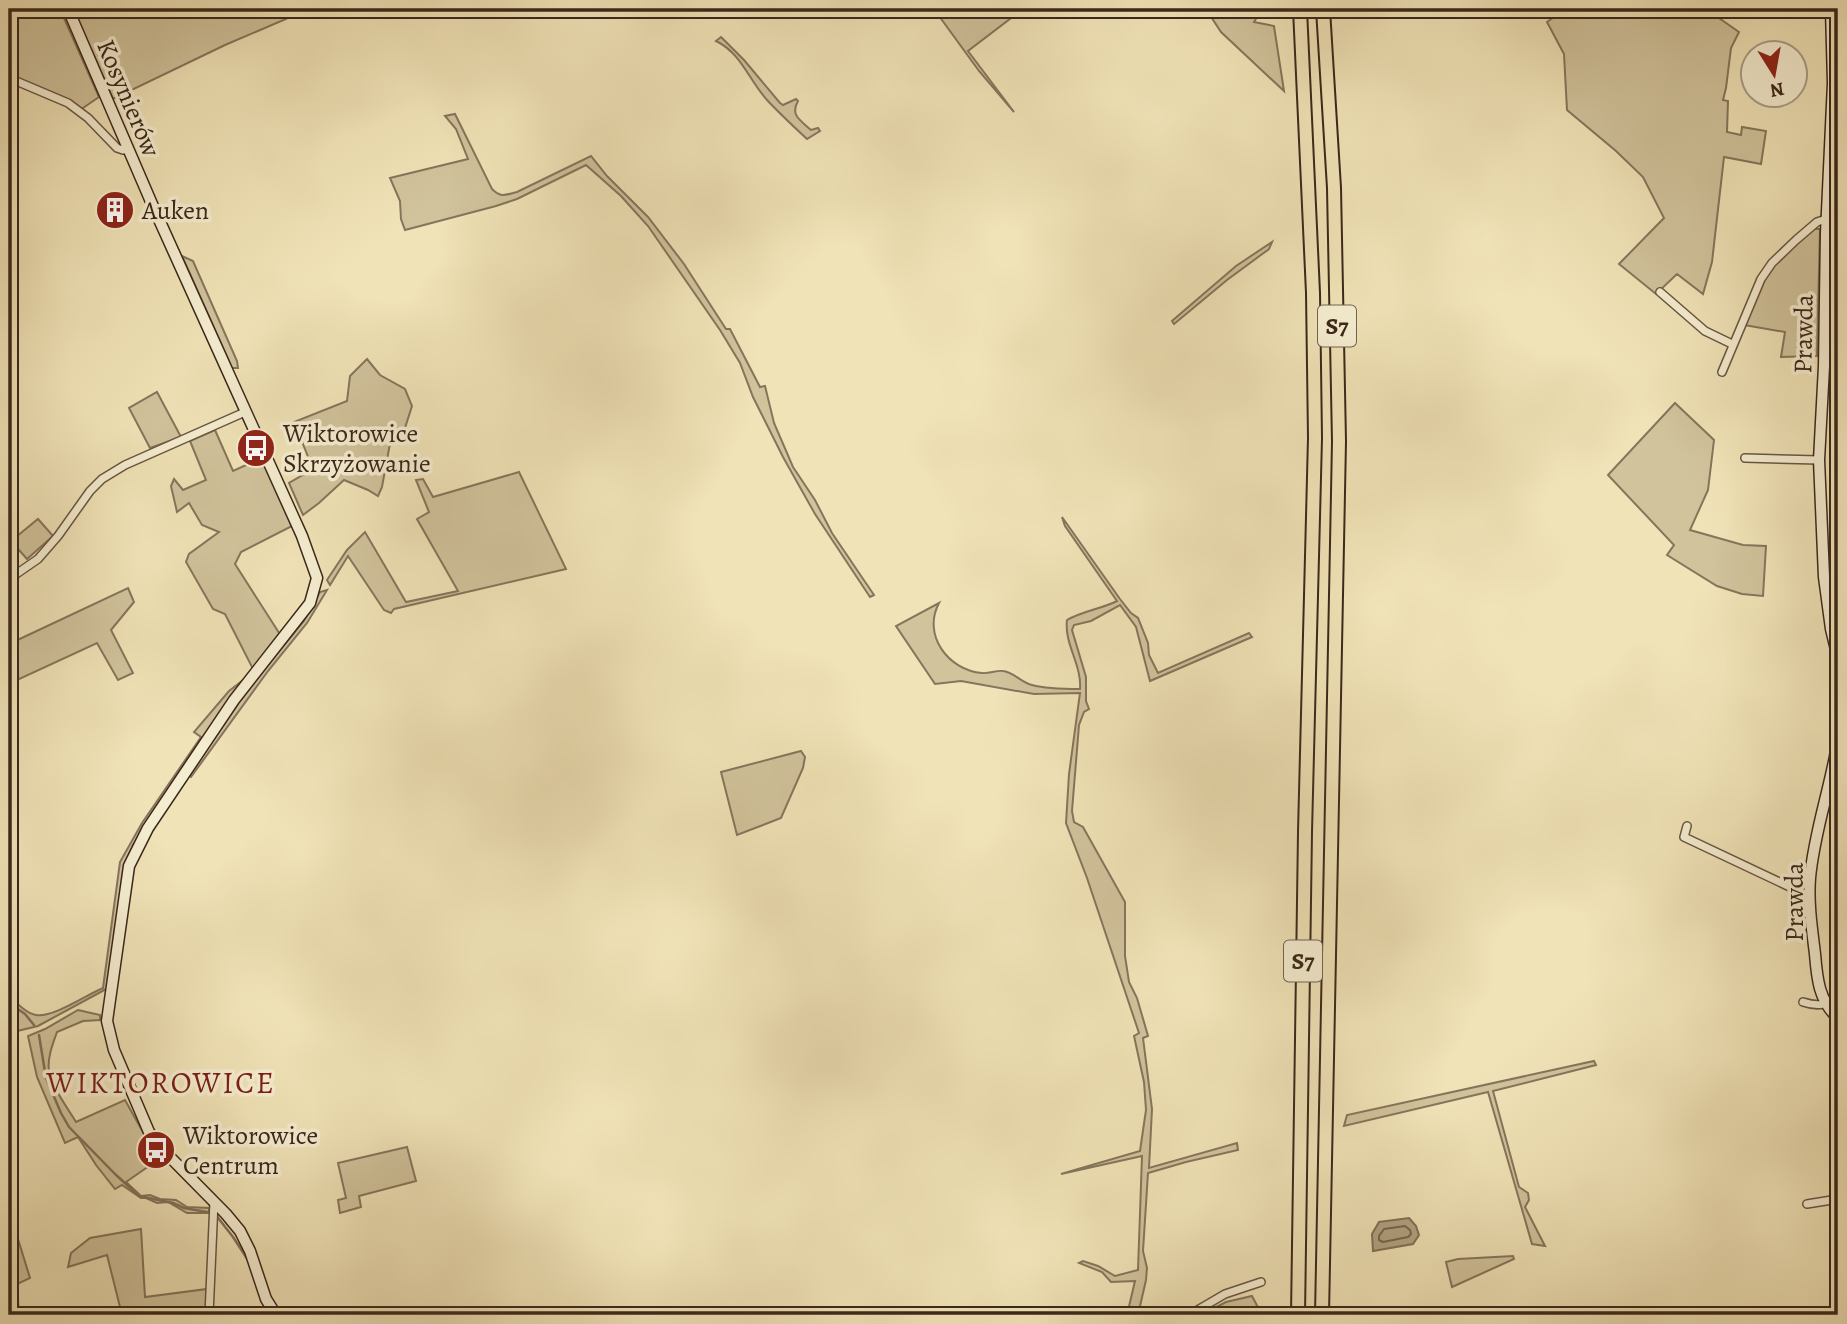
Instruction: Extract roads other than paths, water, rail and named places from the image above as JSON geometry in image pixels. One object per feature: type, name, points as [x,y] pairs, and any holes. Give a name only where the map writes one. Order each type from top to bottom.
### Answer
[{"type":"highway","name":"S7","points":[[1298,1315],[1315,438],[1313,293],[1300,9]]},
{"type":"highway","name":"S7","points":[[1322,1315],[1339,441],[1334,188],[1323,9]]},
{"type":"street","name":"Kosynierów","points":[[68,9],[152,204],[302,536],[317,578],[310,603],[234,700],[137,847],[129,866],[107,1021],[114,1050],[149,1132],[160,1148],[240,1231],[250,1251],[266,1299],[276,1315]]},
{"type":"street","name":"Prawda","points":[[1830,9],[1833,83],[1819,460],[1824,577],[1833,604],[1831,629],[1838,657]]},
{"type":"street","points":[[9,78],[68,103],[88,118],[117,148],[128,149]]},
{"type":"street","points":[[1721,372],[1761,279],[1772,263],[1809,228],[1826,219]]},
{"type":"street","points":[[1826,233],[1838,232]]},
{"type":"street","points":[[1660,292],[1705,331],[1732,344]]},
{"type":"street","points":[[9,579],[38,559],[102,479],[125,464],[245,412]]},
{"type":"street","points":[[1745,458],[1819,460]]},
{"type":"street","name":"Prawda","points":[[1838,740],[1813,858],[1809,896],[1817,980],[1826,1005],[1838,1018]]},
{"type":"street","points":[[1687,826],[1684,837],[1809,896]]},
{"type":"street","points":[[1803,1002],[1816,1006],[1826,1005],[1838,992]]},
{"type":"street","points":[[1807,1204],[1838,1199]]},
{"type":"street","points":[[209,1315],[214,1202]]},
{"type":"street","points":[[1188,1315],[1225,1294],[1261,1282]]},
{"type":"water","points":[[1409,1218],[1419,1235],[1413,1244],[1373,1251],[1372,1234],[1379,1222]]},
{"type":"waterway","points":[[9,1003],[25,1014],[34,1025]]},
{"type":"waterway","points":[[39,1035],[46,1078],[69,1127],[139,1196],[207,1212]]},
{"type":"waterway","points":[[215,1214],[248,1260]]},
{"type":"waterway","points":[[261,1300],[269,1315]]},
{"type":"place","name":"Auken","points":[[115,210]]},
{"type":"place","name":"Wiktorowice Skrzyżowanie","points":[[256,448]]},
{"type":"place","name":"Wiktorowice Centrum","points":[[156,1150]]},
{"type":"district","name":"WIKTOROWICE","points":[[161,1083]]}]
